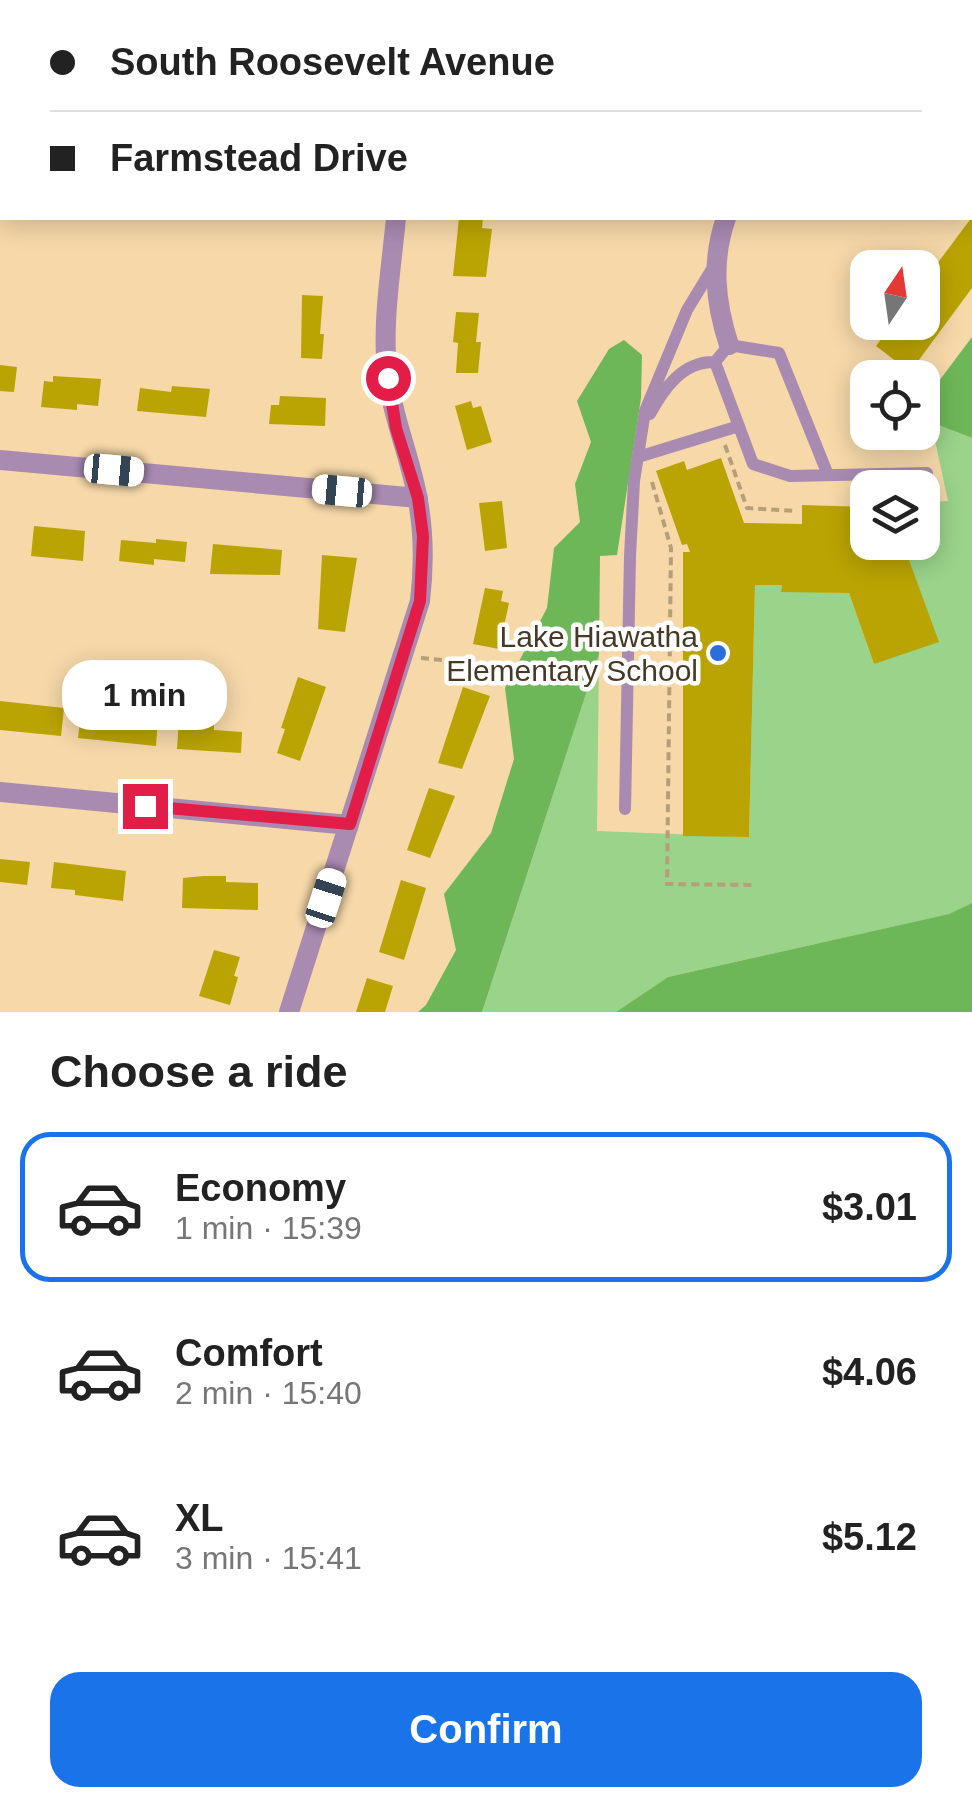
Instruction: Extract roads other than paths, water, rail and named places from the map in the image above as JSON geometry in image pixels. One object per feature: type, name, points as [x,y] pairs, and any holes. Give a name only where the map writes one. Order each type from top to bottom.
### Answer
[{"type":"street","points":[[289,1012],[420,601],[423,536],[418,498],[396,428],[388,378],[386,335],[396,220]]},
{"type":"street","points":[[726,220],[716,262],[718,304],[729,346]]},
{"type":"street","points":[[0,460],[418,498]]},
{"type":"street","points":[[0,792],[350,824]]},
{"type":"lane","points":[[624,809],[630,556],[642,463],[642,430],[651,394],[685,315],[716,262]]},
{"type":"lane","points":[[642,430],[672,380],[686,368],[715,362],[729,346],[779,354],[828,475]]},
{"type":"lane","points":[[715,362],[753,464],[790,476],[850,475]]},
{"type":"lane","points":[[642,463],[739,426]]},
{"type":"place","name":"Lake Hiawatha Elementary School","points":[[718,653]]}]
